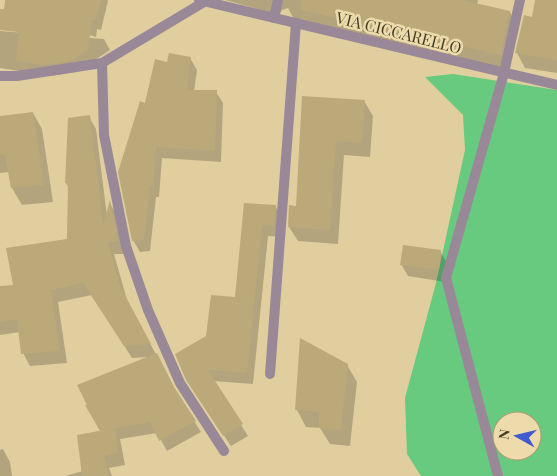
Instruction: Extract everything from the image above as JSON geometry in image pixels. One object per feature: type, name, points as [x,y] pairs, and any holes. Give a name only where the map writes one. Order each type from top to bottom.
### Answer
[{"type":"street","points":[[274,18],[278,0]]},
{"type":"street","points":[[498,476],[446,278],[504,73],[520,0]]},
{"type":"street","points":[[0,76],[16,76],[102,63],[202,1]]},
{"type":"street","name":"VIA CICCARELLO","points":[[202,1],[557,85]]},
{"type":"street","points":[[270,374],[296,23]]},
{"type":"street","points":[[102,63],[104,135],[126,246],[148,310],[180,382],[224,451]]},
{"type":"green space","points":[[453,74],[557,90],[557,476],[421,476],[407,454],[405,398],[436,283],[465,150],[463,115],[425,77]]},
{"type":"building","points":[[5,0],[101,0],[96,20],[92,20],[88,49],[71,61],[44,65],[16,61],[18,32],[0,30],[0,9],[4,9]]},
{"type":"building","points":[[302,0],[462,0],[510,11],[501,55],[301,10]]},
{"type":"building","points":[[535,0],[557,0],[557,60],[515,53],[524,15],[532,17]]},
{"type":"building","points":[[169,53],[191,57],[187,90],[217,90],[215,151],[156,147],[153,186],[150,185],[144,240],[132,241],[118,172],[140,101],[145,103],[155,59],[167,62]]},
{"type":"building","points":[[302,96],[365,100],[362,143],[336,141],[330,230],[288,227],[289,205],[296,206]]},
{"type":"building","points":[[33,112],[44,185],[11,188],[5,155],[0,155],[0,116]]},
{"type":"building","points":[[90,115],[103,225],[110,200],[118,241],[108,242],[120,286],[151,344],[124,346],[83,283],[51,290],[60,351],[21,354],[17,319],[0,322],[0,286],[13,285],[6,248],[67,239],[68,183],[65,183],[68,118]]},
{"type":"building","points":[[244,203],[276,205],[274,226],[262,225],[247,373],[208,370],[243,424],[223,436],[186,380],[175,354],[206,336],[211,295],[235,297]]},
{"type":"building","points":[[403,245],[441,250],[439,270],[400,265]]},
{"type":"building","points":[[300,338],[348,364],[341,430],[319,428],[319,412],[295,410]]},
{"type":"building","points":[[157,353],[174,387],[196,421],[159,441],[150,422],[100,431],[85,405],[87,405],[77,385]]},
{"type":"building","points":[[115,428],[119,453],[104,456],[109,476],[82,476],[77,435]]}]
